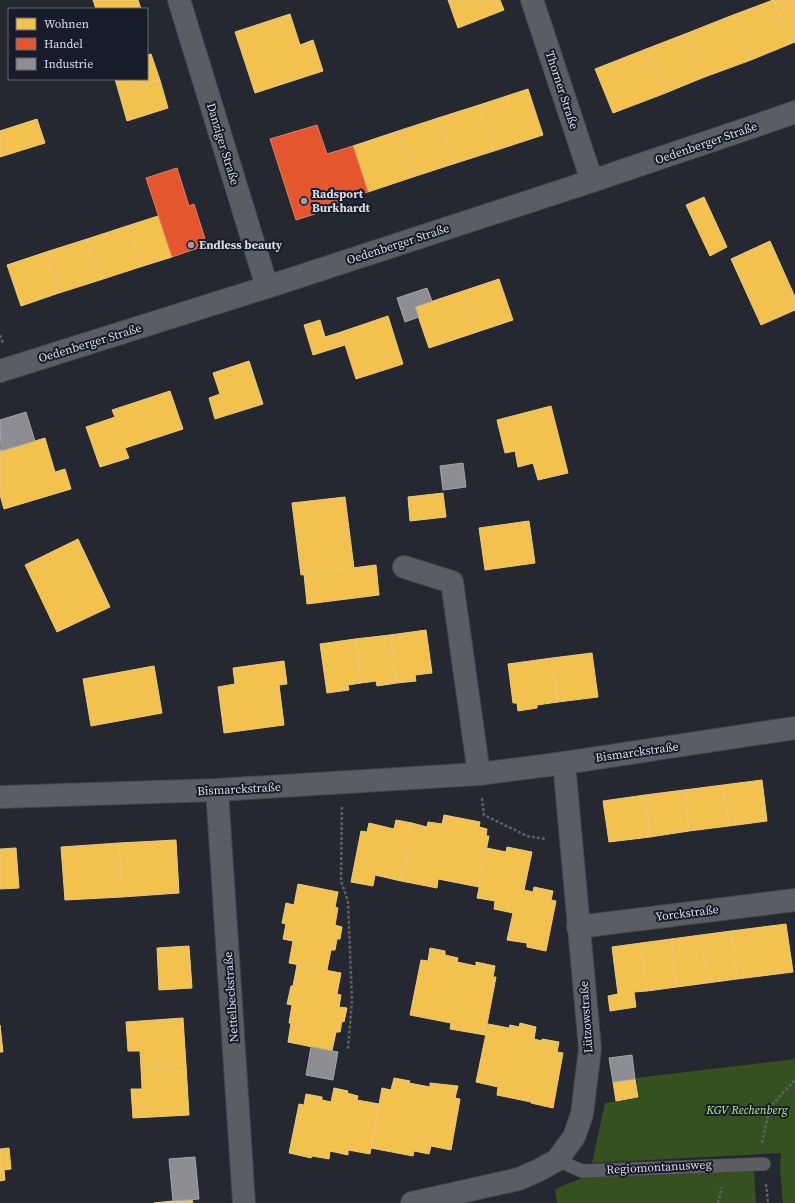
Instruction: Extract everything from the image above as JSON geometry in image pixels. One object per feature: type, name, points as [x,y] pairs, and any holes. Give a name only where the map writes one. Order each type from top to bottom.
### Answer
[{"type":"street","name":"Danziger Straße","points":[[179,0],[267,287]]},
{"type":"street","name":"Thorner Straße","points":[[532,0],[592,181]]},
{"type":"street","name":"Oedenberger Straße","points":[[0,371],[267,287],[592,181],[795,112]]},
{"type":"street","points":[[404,567],[452,582],[479,774]]},
{"type":"street","name":"Bismarckstraße","points":[[0,797],[217,790],[479,774],[564,763],[795,728]]},
{"type":"street","name":"Lützowstraße","points":[[412,1203],[520,1179],[539,1170],[556,1160],[574,1137],[582,1114],[590,1049],[564,763]]},
{"type":"street","name":"Nettelbeckstraße","points":[[217,790],[244,1203]]},
{"type":"street","name":"Yorckstraße","points":[[578,927],[795,900]]},
{"type":"lane","name":"Regiomontanusweg","points":[[556,1160],[582,1171],[764,1164]]},
{"type":"path","points":[[479,774],[484,814],[527,836],[546,839]]},
{"type":"path","points":[[342,783],[341,881],[348,901],[352,1001],[348,1049]]},
{"type":"path","points":[[764,1164],[762,1143],[770,1107],[795,1080]]},
{"type":"green space","name":"KGV Rechenberg","points":[[795,1059],[795,1203],[783,1203],[780,1170],[781,1153],[592,1163],[605,1103],[639,1098],[636,1078]]},
{"type":"green space","points":[[754,1171],[756,1203],[557,1203],[555,1189],[587,1176]]},
{"type":"building: Wohnen","points":[[93,0],[138,0],[141,8],[96,8]]},
{"type":"building: Wohnen","points":[[448,0],[500,0],[504,10],[458,28]]},
{"type":"building: Wohnen","points":[[773,0],[795,0],[795,42],[790,44]]},
{"type":"building: Wohnen","points":[[773,0],[790,44],[751,60],[733,15]]},
{"type":"building: Wohnen","points":[[290,14],[300,45],[313,40],[323,71],[255,93],[235,32]]},
{"type":"building: Wohnen","points":[[733,15],[751,60],[702,78],[685,34]]},
{"type":"building: Wohnen","points":[[685,34],[702,78],[663,94],[646,49]]},
{"type":"building: Wohnen","points":[[646,49],[663,94],[613,113],[595,69]]},
{"type":"building: Wohnen","points":[[151,54],[160,80],[119,93],[115,80],[148,80],[148,55]]},
{"type":"building: Wohnen","points":[[160,80],[168,108],[127,121],[119,93]]},
{"type":"building: Wohnen","points":[[528,89],[543,135],[494,151],[479,105]]},
{"type":"building: Wohnen","points":[[479,105],[494,151],[453,164],[438,118]]},
{"type":"building: Wohnen","points":[[438,118],[453,164],[413,177],[398,131]]},
{"type":"building: Wohnen","points":[[37,119],[45,143],[0,157],[0,131]]},
{"type":"building: Wohnen","points":[[398,131],[413,177],[368,192],[353,146]]},
{"type":"building: Wohnen","points":[[704,197],[727,247],[710,256],[686,205]]},
{"type":"building: Wohnen","points":[[158,216],[172,257],[140,267],[127,226]]},
{"type":"building: Wohnen","points":[[127,226],[140,267],[100,280],[87,239]]},
{"type":"building: Wohnen","points":[[87,239],[100,280],[59,293],[46,252]]},
{"type":"building: Wohnen","points":[[770,241],[795,297],[795,310],[761,325],[731,259]]},
{"type":"building: Wohnen","points":[[46,252],[59,293],[21,306],[7,265]]},
{"type":"building: Wohnen","points":[[499,279],[513,320],[477,332],[463,291]]},
{"type":"building: Wohnen","points":[[463,291],[477,332],[429,348],[415,307]]},
{"type":"building: Wohnen","points":[[388,316],[403,364],[356,379],[341,332]]},
{"type":"building: Wohnen","points":[[320,320],[325,337],[341,332],[345,345],[313,355],[304,325]]},
{"type":"building: Wohnen","points":[[249,361],[263,404],[215,419],[209,398],[220,394],[213,373]]},
{"type":"building: Wohnen","points":[[170,391],[183,429],[125,448],[129,458],[100,467],[86,427],[115,417],[112,410]]},
{"type":"building: Wohnen","points":[[551,406],[568,473],[538,480],[533,463],[518,467],[515,451],[505,453],[497,420]]},
{"type":"building: Wohnen","points":[[45,438],[55,472],[65,469],[71,489],[4,509],[0,495],[0,449],[1,451]]},
{"type":"building: Wohnen","points":[[443,493],[446,517],[410,521],[408,497]]},
{"type":"building: Wohnen","points":[[345,497],[354,568],[301,575],[292,503]]},
{"type":"building: Wohnen","points":[[529,521],[535,563],[485,570],[479,528]]},
{"type":"building: Wohnen","points":[[78,539],[110,607],[57,632],[25,565]]},
{"type":"building: Wohnen","points":[[376,565],[379,595],[307,604],[304,574]]},
{"type":"building: Wohnen","points":[[426,630],[432,673],[415,675],[416,681],[397,683],[390,635]]},
{"type":"building: Wohnen","points":[[390,635],[397,683],[377,686],[376,681],[361,683],[355,639]]},
{"type":"building: Wohnen","points":[[355,639],[361,683],[348,685],[349,690],[327,693],[320,644]]},
{"type":"building: Wohnen","points":[[592,653],[598,697],[558,702],[552,658]]},
{"type":"building: Wohnen","points":[[552,658],[558,702],[537,705],[537,708],[518,711],[517,703],[513,703],[508,664]]},
{"type":"building: Wohnen","points":[[284,661],[287,684],[279,685],[284,725],[224,733],[218,687],[235,684],[233,668]]},
{"type":"building: Wohnen","points":[[154,666],[162,713],[91,726],[83,679]]},
{"type":"building: Wohnen","points":[[762,780],[767,821],[729,826],[723,785]]},
{"type":"building: Wohnen","points":[[723,785],[729,826],[689,831],[684,790]]},
{"type":"building: Wohnen","points":[[684,790],[689,831],[650,837],[645,795]]},
{"type":"building: Wohnen","points":[[645,795],[650,837],[609,842],[603,801]]},
{"type":"building: Wohnen","points":[[444,815],[480,822],[479,827],[487,829],[486,836],[489,836],[479,887],[438,879],[437,888],[401,881],[412,823],[427,827],[428,822],[442,824]]},
{"type":"building: Wohnen","points":[[396,820],[412,823],[401,881],[375,875],[373,886],[351,882],[361,831],[367,832],[369,823],[394,829]]},
{"type":"building: Wohnen","points":[[176,840],[179,893],[122,897],[119,843]]},
{"type":"building: Wohnen","points":[[119,843],[122,897],[65,900],[61,847]]},
{"type":"building: Wohnen","points":[[507,847],[532,852],[524,890],[533,892],[534,887],[553,891],[551,900],[556,901],[546,951],[527,947],[527,943],[507,940],[513,913],[494,909],[495,901],[477,898],[487,848],[506,852]]},
{"type":"building: Wohnen","points":[[16,848],[19,888],[0,889],[0,849]]},
{"type":"building: Wohnen","points":[[298,884],[338,892],[335,907],[338,908],[335,925],[342,927],[340,939],[337,939],[335,950],[331,950],[327,970],[289,963],[293,941],[283,939],[286,924],[282,923],[286,903],[294,905]]},
{"type":"building: Wohnen","points":[[786,924],[793,972],[737,979],[731,931]]},
{"type":"building: Wohnen","points":[[731,931],[737,979],[707,983],[701,935]]},
{"type":"building: Wohnen","points":[[701,935],[707,983],[677,987],[671,939]]},
{"type":"building: Wohnen","points":[[671,939],[677,987],[647,991],[641,943]]},
{"type":"building: Wohnen","points":[[641,943],[647,991],[634,992],[636,1007],[610,1011],[608,996],[618,994],[612,947]]},
{"type":"building: Wohnen","points":[[189,946],[192,988],[159,990],[157,948]]},
{"type":"building: Wohnen","points":[[430,948],[445,951],[445,955],[458,958],[457,962],[476,966],[476,962],[495,966],[493,977],[496,977],[485,1035],[450,1029],[451,1023],[410,1015],[421,960],[428,961]]},
{"type":"building: Wohnen","points":[[297,965],[341,973],[337,994],[341,995],[339,1007],[347,1008],[340,1032],[336,1032],[332,1051],[288,1042],[292,1005],[287,1004],[291,986],[293,986]]},
{"type":"building: Wohnen","points":[[183,1018],[186,1065],[141,1068],[140,1051],[128,1051],[126,1022]]},
{"type":"building: Wohnen","points":[[520,1023],[536,1027],[534,1039],[559,1042],[557,1052],[563,1053],[553,1108],[497,1095],[498,1087],[476,1082],[488,1024],[509,1028],[510,1025],[519,1027]]},
{"type":"building: Wohnen","points":[[0,1025],[3,1052],[0,1052]]},
{"type":"building: Wohnen","points":[[186,1065],[189,1115],[133,1118],[131,1089],[142,1089],[141,1068]]},
{"type":"building: Wohnen","points":[[394,1078],[410,1081],[409,1083],[430,1087],[430,1083],[458,1086],[455,1098],[460,1099],[451,1150],[431,1146],[429,1154],[414,1151],[413,1156],[371,1148],[382,1088],[391,1090]]},
{"type":"building: Wohnen","points":[[635,1079],[638,1097],[616,1101],[613,1082]]},
{"type":"building: Wohnen","points":[[334,1088],[348,1091],[347,1093],[358,1096],[357,1100],[379,1104],[370,1154],[348,1150],[348,1155],[330,1151],[329,1159],[312,1156],[311,1158],[289,1153],[299,1104],[304,1105],[306,1094],[322,1097],[322,1100],[331,1102]]},
{"type":"building: Wohnen","points":[[9,1148],[11,1169],[4,1170],[5,1180],[0,1181],[0,1149]]},
{"type":"building: Wohnen","points":[[192,1200],[193,1203],[154,1203],[173,1201]]},
{"type":"building: Handel","points":[[317,125],[327,154],[353,146],[368,192],[341,200],[343,205],[296,220],[270,139]]},
{"type":"building: Handel","points":[[177,168],[189,206],[194,204],[207,245],[172,257],[146,178]]},
{"type":"building: Industrie","points":[[427,288],[432,301],[415,307],[419,317],[405,322],[397,298]]},
{"type":"building: Industrie","points":[[26,412],[35,441],[1,451],[0,420]]},
{"type":"building: Industrie","points":[[463,463],[466,487],[443,490],[440,466]]},
{"type":"building: Industrie","points":[[311,1047],[338,1052],[333,1080],[306,1075]]},
{"type":"building: Industrie","points":[[632,1055],[635,1079],[613,1082],[609,1058]]},
{"type":"building: Industrie","points":[[195,1157],[199,1199],[173,1201],[169,1159]]},
{"type":"place","name":"Radsport Burkhardt","points":[[304,201]]},
{"type":"place","name":"Endless beauty","points":[[191,245]]}]
